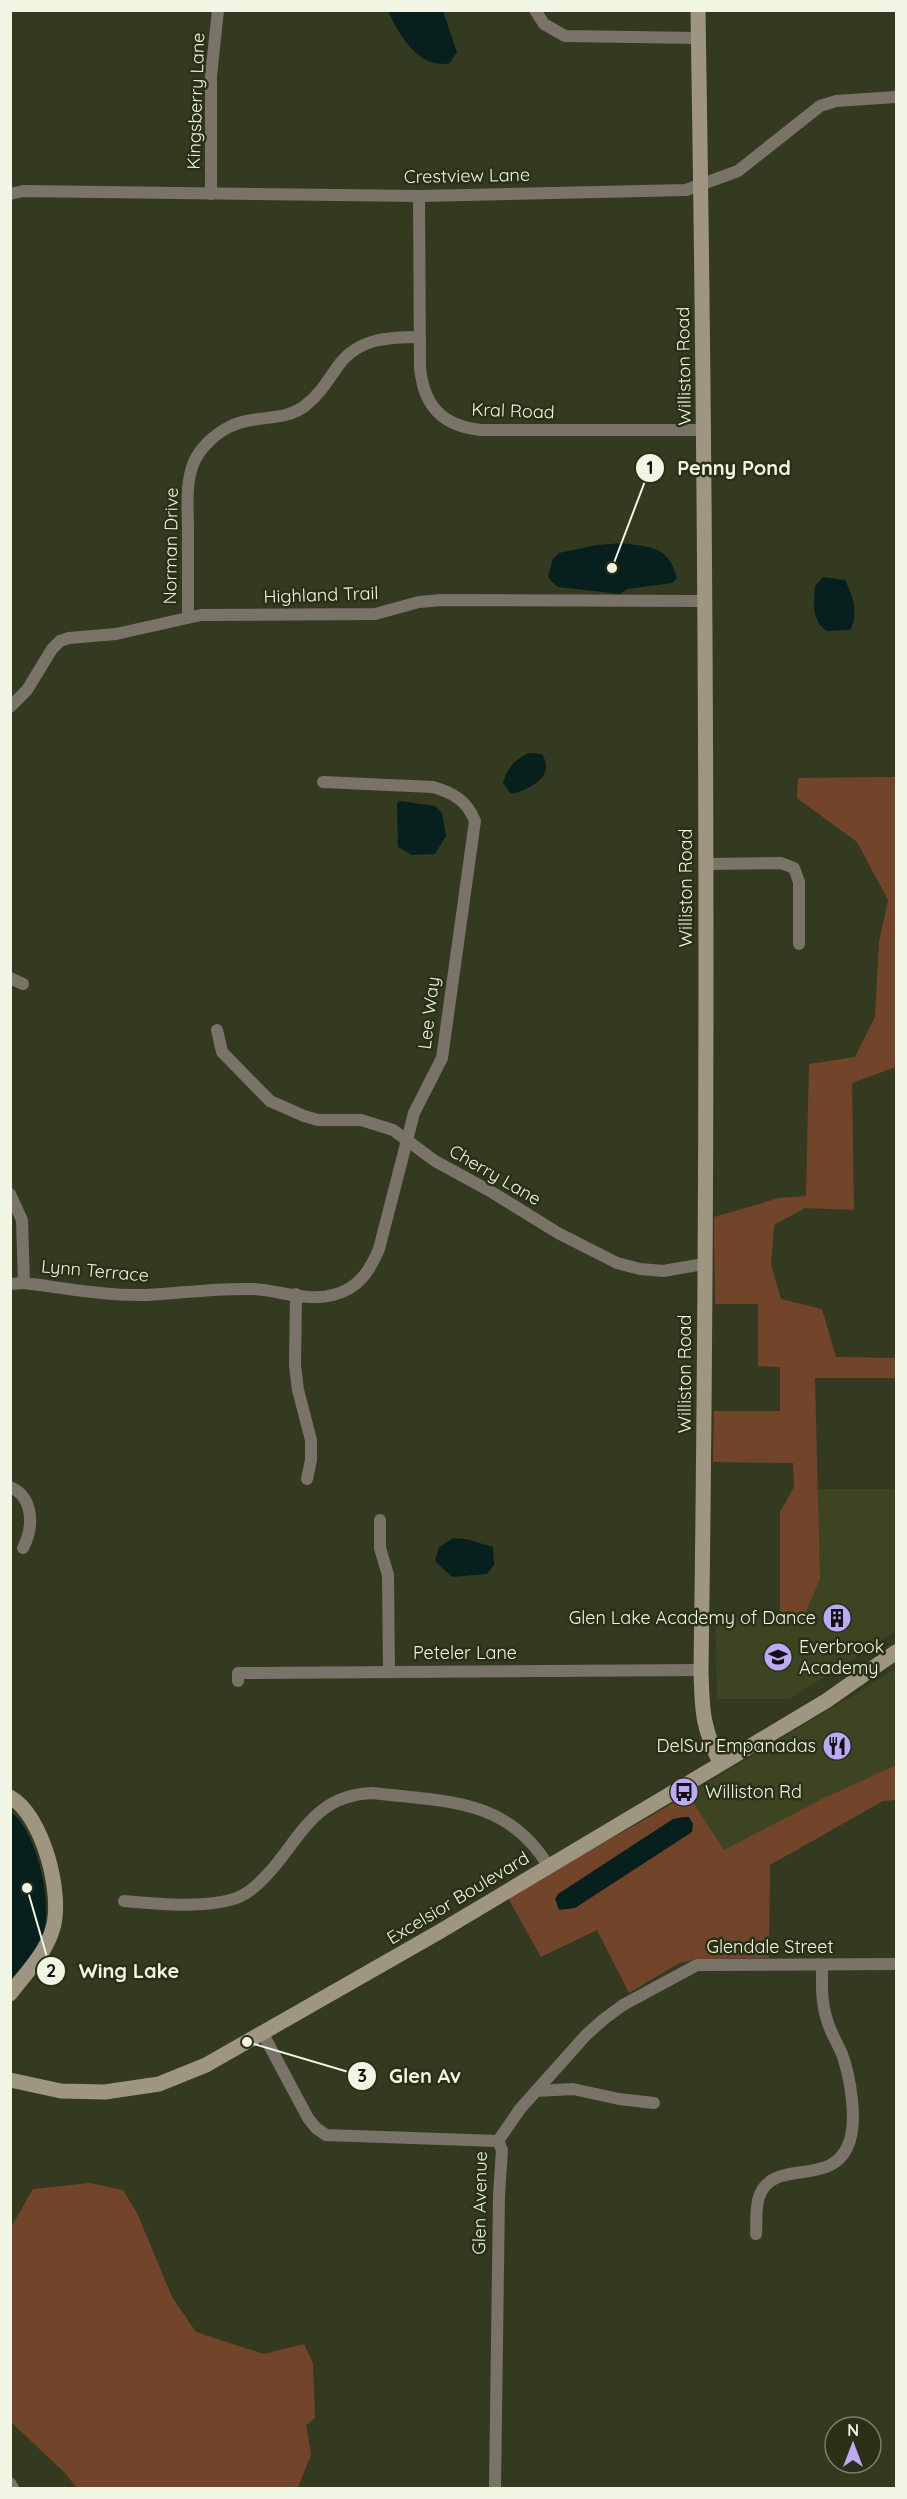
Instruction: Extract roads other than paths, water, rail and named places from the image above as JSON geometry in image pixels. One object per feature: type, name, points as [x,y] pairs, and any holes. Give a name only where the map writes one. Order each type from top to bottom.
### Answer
[{"type":"main road","name":"Williston Road","points":[[698,10],[705,430],[706,864],[705,1382],[701,1670],[706,1735],[720,1762]]},
{"type":"main road","name":"Excelsior Boulevard","points":[[10,2080],[61,2091],[105,2092],[137,2089],[184,2075],[206,2065],[352,1983],[549,1867],[720,1762],[826,1701],[897,1652]]},
{"type":"main road","points":[[10,1797],[23,1806],[40,1837],[46,1853],[56,1904],[54,1927],[49,1940],[10,1994]]},
{"type":"street","name":"Kingsberry Lane","points":[[211,194],[211,76],[218,10]]},
{"type":"street","points":[[535,10],[544,24],[566,36],[698,38]]},
{"type":"street","name":"Crestview Lane","points":[[10,194],[22,191],[419,196],[686,190],[738,171],[820,106],[836,101],[897,98]]},
{"type":"street","name":"Kral Road","points":[[419,196],[422,383],[427,399],[443,417],[465,428],[481,430],[705,430]]},
{"type":"street","name":"Norman Drive","points":[[188,617],[188,494],[194,462],[203,448],[215,436],[243,421],[275,418],[303,407],[315,398],[345,357],[368,343],[385,338],[420,338]]},
{"type":"street","name":"Highland Trail","points":[[10,707],[27,690],[52,649],[60,641],[80,636],[116,634],[188,617],[375,614],[419,602],[442,600],[705,601]]},
{"type":"street","name":"Lee Way","points":[[249,1289],[317,1298],[350,1289],[363,1278],[373,1264],[379,1249],[414,1113],[442,1058],[474,821],[465,802],[434,788],[323,782]]},
{"type":"street","points":[[706,864],[781,864],[794,868],[799,882],[799,944]]},
{"type":"street","points":[[10,978],[23,984]]},
{"type":"street","name":"Cherry Lane","points":[[218,1030],[222,1052],[270,1101],[304,1116],[318,1119],[354,1119],[375,1123],[393,1130],[435,1161],[607,1259],[639,1269],[663,1271],[704,1264]]},
{"type":"street","points":[[10,1194],[22,1220],[24,1283]]},
{"type":"street","name":"Lynn Terrace","points":[[10,1284],[24,1283],[125,1294],[249,1289]]},
{"type":"street","points":[[296,1294],[295,1365],[298,1390],[311,1440],[311,1460],[307,1479]]},
{"type":"street","points":[[10,1487],[23,1494],[28,1502],[29,1533],[23,1548]]},
{"type":"street","points":[[380,1520],[380,1548],[388,1575],[389,1671]]},
{"type":"street","name":"Peteler Lane","points":[[238,1681],[238,1672],[701,1670]]},
{"type":"street","points":[[124,1901],[207,1904],[241,1897],[268,1875],[324,1808],[339,1798],[356,1794],[373,1793],[481,1809],[514,1826],[541,1853],[549,1867]]},
{"type":"street","name":"Glendale Street","points":[[498,2140],[520,2109],[586,2035],[604,2019],[624,2005],[697,1965],[897,1964]]},
{"type":"street","points":[[756,2234],[759,2197],[772,2179],[783,2175],[820,2171],[843,2154],[850,2141],[852,2127],[850,2084],[823,2006],[822,1965]]},
{"type":"street","name":"Glen Avenue","points":[[262,2032],[308,2118],[316,2128],[327,2135],[498,2140],[502,2150],[499,2206],[495,2488]]},
{"type":"street","points":[[536,2091],[573,2089],[619,2099],[654,2103]]},
{"type":"street","points":[[10,2483],[13,2488]]},
{"type":"water","points":[[388,11],[443,11],[457,52],[450,63],[439,64],[420,56],[404,40]]},
{"type":"water","points":[[623,543],[658,550],[669,560],[677,578],[672,583],[627,589],[620,594],[558,587],[548,576],[553,559],[559,553],[597,545]]},
{"type":"water","points":[[823,577],[845,580],[854,605],[854,618],[850,630],[827,631],[818,622],[815,611],[815,586]]},
{"type":"water","points":[[529,753],[542,754],[546,769],[539,781],[511,794],[503,783],[509,768]]},
{"type":"water","points":[[400,801],[435,806],[442,813],[446,836],[435,854],[412,855],[398,847],[397,803]]},
{"type":"water","points":[[454,1538],[493,1547],[494,1565],[487,1574],[452,1577],[435,1561],[439,1547]]},
{"type":"water","points":[[11,1812],[29,1835],[36,1852],[45,1890],[46,1908],[42,1938],[11,1979]]},
{"type":"water","points":[[689,1817],[693,1824],[692,1832],[575,1908],[559,1910],[555,1899],[558,1894],[673,1819]]},
{"type":"place","name":"Penny Pond","points":[[612,568]]},
{"type":"place","name":"Glen Lake Academy of Dance","points":[[837,1618]]},
{"type":"place","name":"Everbrook Academy","points":[[778,1657]]},
{"type":"place","name":"DelSur Empanadas","points":[[837,1746]]},
{"type":"place","name":"Williston Rd","points":[[684,1792]]},
{"type":"place","name":"Wing Lake","points":[[27,1888]]},
{"type":"place","name":"Glen Av","points":[[247,2042]]}]
